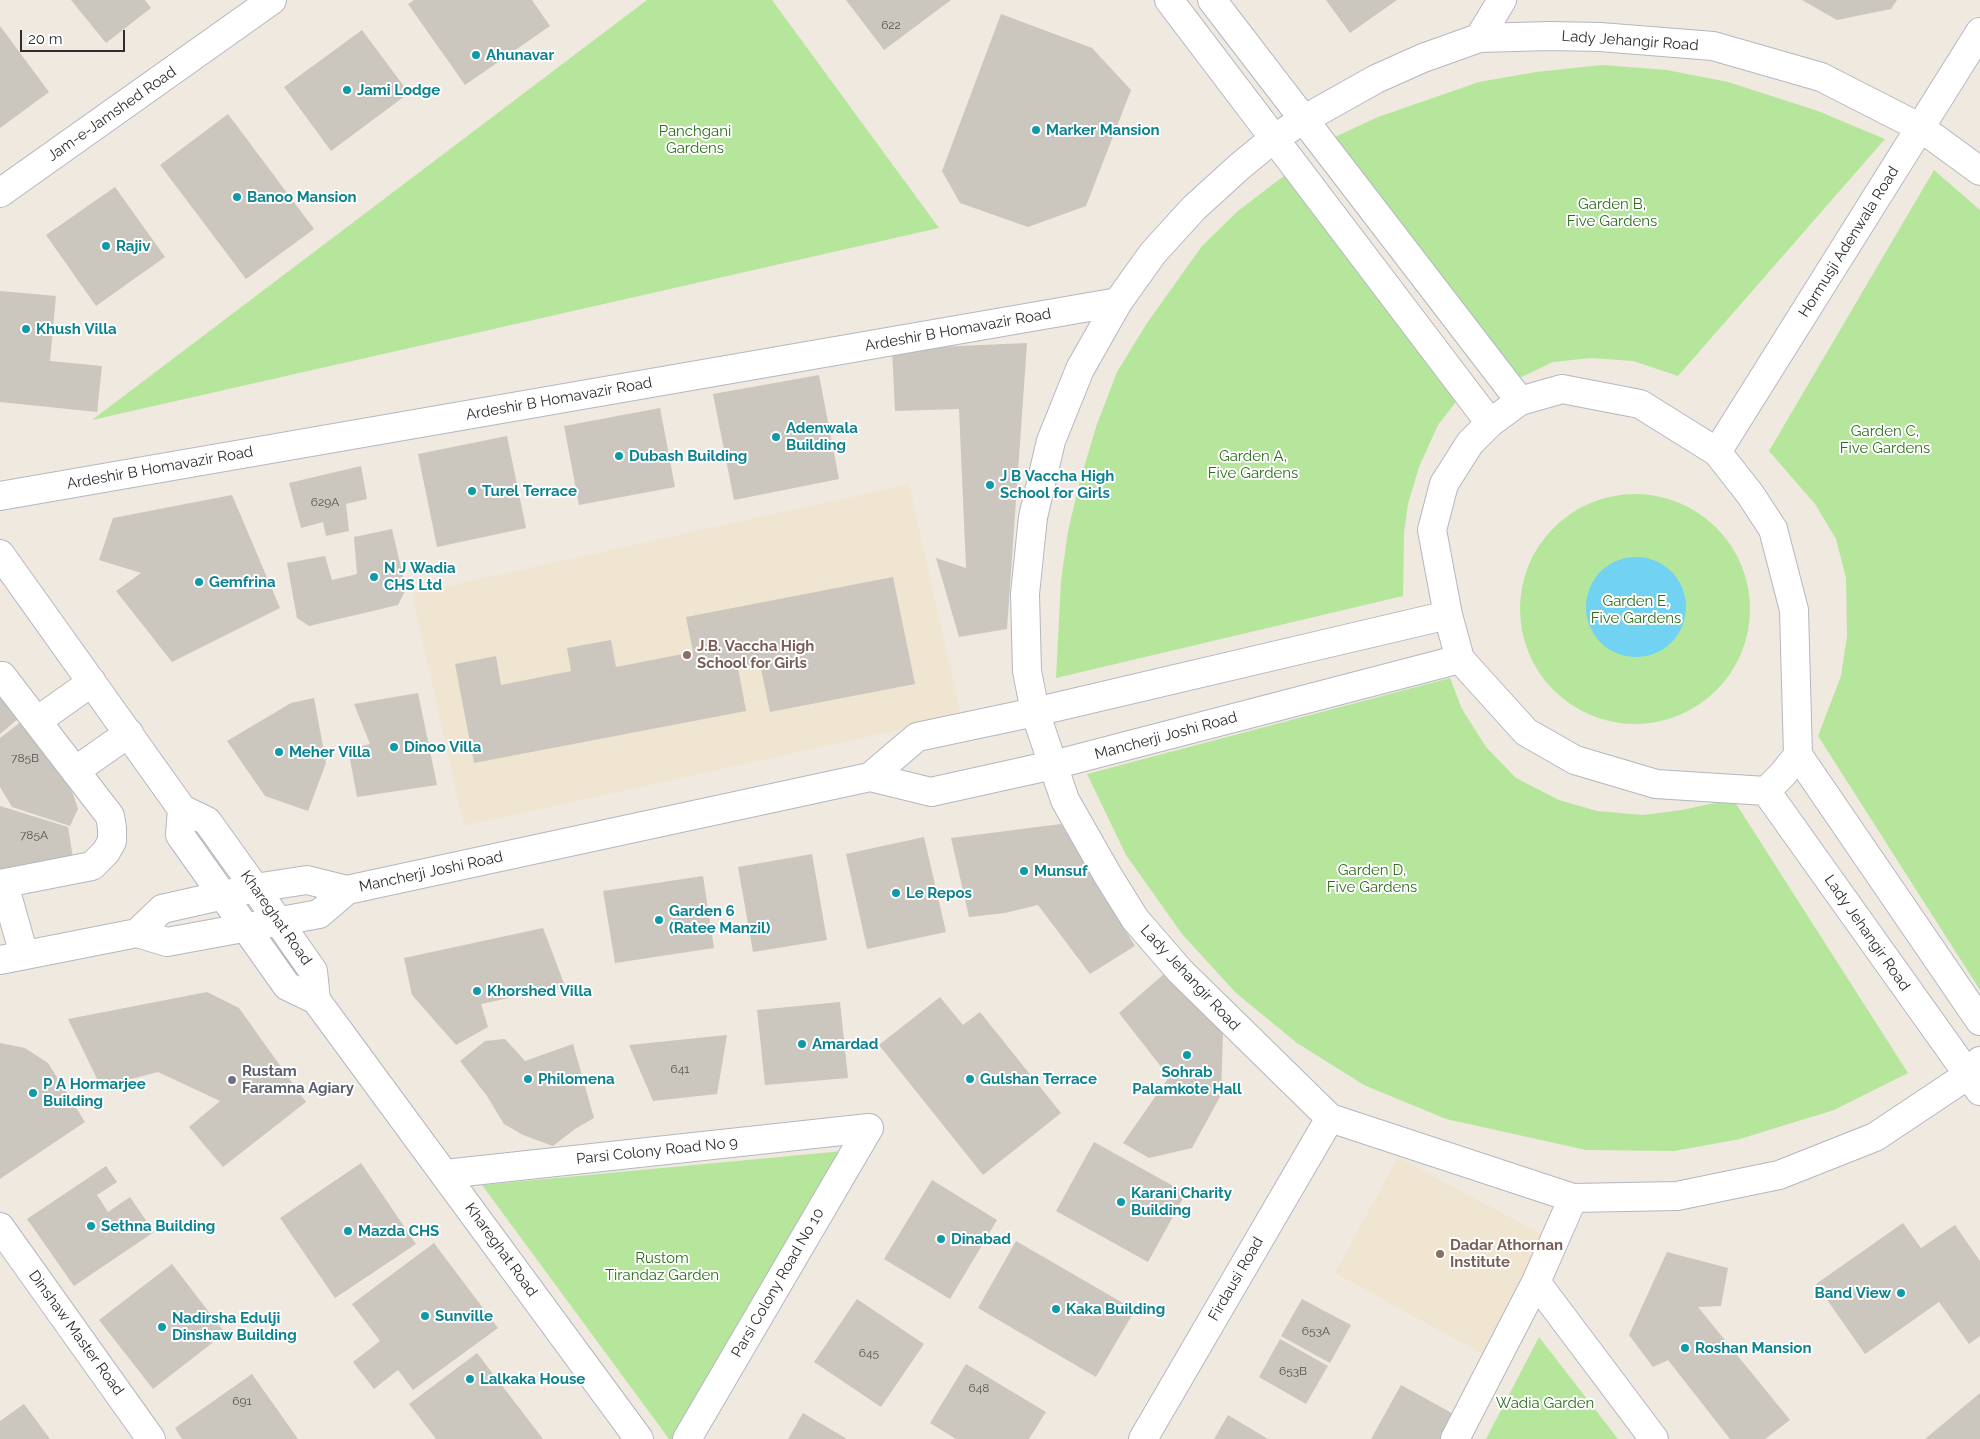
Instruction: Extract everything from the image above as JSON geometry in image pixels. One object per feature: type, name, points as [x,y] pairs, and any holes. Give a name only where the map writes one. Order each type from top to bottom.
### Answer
[{"type":"street","name":"Jam-e-Jamshed Road","points":[[0,193],[272,0]]},
{"type":"street","points":[[1169,0],[1490,423]]},
{"type":"street","points":[[1212,0],[1520,401]]},
{"type":"street","points":[[1479,38],[1502,0]]},
{"type":"street","name":"Lady Jehangir Road","points":[[1766,790],[1976,1076],[1875,1137],[1779,1175],[1677,1196],[1573,1198],[1330,1118],[1180,971],[1136,919],[1107,874],[1066,800],[1035,712],[1027,672],[1025,594],[1033,517],[1052,441],[1080,369],[1118,302],[1153,252],[1194,208],[1273,139],[1303,120],[1376,78],[1422,58],[1479,38],[1600,37],[1713,46],[1821,77],[1921,128],[1980,172]]},
{"type":"street","name":"Hormusji Adenwala Road","points":[[1717,452],[1921,128],[1976,45]]},
{"type":"street","name":"Ardeshir B Homavazir Road","points":[[0,496],[1118,302]]},
{"type":"street","points":[[1798,755],[1783,774],[1766,790],[1656,784],[1575,760],[1526,732],[1460,659],[1448,615],[1432,530],[1444,484],[1470,443],[1490,423],[1520,401],[1562,389],[1640,404],[1717,452],[1750,494],[1773,529],[1794,610],[1798,755],[1980,1021]]},
{"type":"street","name":"Khareghat Road","points":[[0,554],[182,808],[207,821],[313,971],[316,1000],[639,1439]]},
{"type":"street","name":"Mancherji Joshi Road","points":[[870,777],[918,737],[1035,712],[1448,615]]},
{"type":"street","name":"Mancherji Joshi Road","points":[[137,933],[162,909],[255,888],[307,880],[347,890],[870,777],[931,792],[1054,765],[1460,659]]},
{"type":"street","points":[[2,676],[110,816],[112,828],[112,841],[106,852],[92,866],[2,884],[12,958],[137,933],[167,942],[319,914],[347,890]]},
{"type":"street","points":[[36,721],[92,682]]},
{"type":"street","points":[[75,771],[129,733]]},
{"type":"street","points":[[182,808],[180,835],[222,896],[287,986],[316,1000]]},
{"type":"street","name":"Firdausi Road","points":[[1143,1439],[1330,1118]]},
{"type":"street","name":"Parsi Colony Road No 9","points":[[445,1174],[869,1128]]},
{"type":"street","name":"Parsi Colony Road No 10","points":[[687,1439],[869,1128]]},
{"type":"street","points":[[1455,1439],[1536,1282],[1573,1198]]},
{"type":"street","name":"Dinshaw Master Road","points":[[0,1227],[151,1439]]},
{"type":"street","points":[[1536,1282],[1654,1439]]},
{"type":"shaded area","name":"J.B. Vaccha High School for Girls","points":[[909,484],[961,716],[464,826],[412,594]]},
{"type":"shaded area","name":"Dadar Athornan Institute","points":[[1398,1157],[1545,1236],[1486,1356],[1335,1273]]},
{"type":"green space","name":"Panchgani Gardens","points":[[647,0],[772,0],[939,228],[92,420]]},
{"type":"green space","name":"Garden B, Five Gardens","points":[[1602,65],[1667,70],[1728,82],[1818,111],[1885,139],[1678,376],[1633,361],[1591,358],[1553,362],[1511,382],[1326,141],[1378,117],[1479,82],[1536,72]]},
{"type":"green space","name":"Garden C, Five Gardens","points":[[1934,170],[1980,210],[1980,990],[1818,736],[1841,676],[1847,636],[1846,578],[1836,539],[1815,504],[1769,451]]},
{"type":"green space","name":"Garden A, Five Gardens","points":[[1285,175],[1459,398],[1438,425],[1419,467],[1408,504],[1404,533],[1403,596],[1056,678],[1061,581],[1068,531],[1081,477],[1097,424],[1117,372],[1147,323],[1202,246],[1238,211]]},
{"type":"green space","name":"Garden E, Five Gardens","points":[[1624,494],[1646,494],[1668,499],[1689,507],[1708,520],[1724,536],[1737,555],[1745,576],[1750,598],[1748,631],[1737,663],[1724,682],[1708,698],[1689,711],[1668,719],[1646,724],[1624,724],[1602,719],[1581,711],[1562,698],[1546,682],[1533,663],[1525,642],[1520,620],[1520,598],[1525,576],[1533,555],[1546,536],[1562,520],[1581,507],[1602,499]]},
{"type":"green space","name":"Garden D, Five Gardens","points":[[1450,678],[1462,709],[1486,747],[1516,778],[1559,800],[1597,811],[1643,815],[1682,810],[1733,799],[1908,1073],[1834,1110],[1740,1139],[1674,1151],[1586,1150],[1446,1119],[1364,1085],[1297,1043],[1236,993],[1182,934],[1126,855],[1087,774]]},
{"type":"green space","name":"Rustom Tirandaz Garden","points":[[843,1151],[673,1439],[669,1439],[482,1185]]},
{"type":"green space","name":"Wadia Garden","points":[[1539,1337],[1618,1439],[1486,1439]]},
{"type":"water","points":[[1636,557],[1655,560],[1672,571],[1683,588],[1686,607],[1683,626],[1672,643],[1655,654],[1636,657],[1617,654],[1600,643],[1589,626],[1586,607],[1589,588],[1600,571],[1617,560]]},
{"type":"building","points":[[71,0],[145,0],[151,8],[106,43]]},
{"type":"building","name":"Ahunavar","points":[[414,0],[532,0],[550,26],[465,85],[408,4]]},
{"type":"building","points":[[846,0],[951,0],[884,50]]},
{"type":"building","points":[[1326,0],[1397,0],[1350,33]]},
{"type":"building","points":[[1802,0],[1897,0],[1891,9],[1837,20]]},
{"type":"building","name":"Marker Mansion","points":[[1001,14],[1092,48],[1131,90],[1086,206],[1028,227],[960,203],[942,171]]},
{"type":"building","points":[[0,26],[49,92],[0,128]]},
{"type":"building","name":"Jami Lodge","points":[[362,30],[409,93],[331,151],[284,87]]},
{"type":"building","name":"Banoo Mansion","points":[[228,114],[314,229],[246,279],[160,165]]},
{"type":"building","name":"Rajiv","points":[[115,187],[165,257],[96,306],[46,235]]},
{"type":"building","name":"Khush Villa","points":[[0,291],[56,296],[50,361],[102,366],[97,412],[0,402]]},
{"type":"building","name":"J B Vaccha High School for Girls","points":[[1027,343],[1007,629],[959,637],[936,558],[966,568],[959,409],[895,411],[892,349]]},
{"type":"building","name":"Adenwala Building","points":[[819,375],[839,479],[734,500],[713,394]]},
{"type":"building","name":"Dubash Building","points":[[660,408],[675,487],[579,505],[564,426]]},
{"type":"building","name":"Turel Terrace","points":[[507,436],[526,528],[437,547],[418,454]]},
{"type":"building","name":"N J Wadia CHS Ltd","points":[[361,466],[367,499],[346,504],[349,531],[326,536],[323,522],[301,528],[289,483]]},
{"type":"building","name":"Gemfrina","points":[[232,495],[280,608],[172,662],[116,591],[141,573],[99,560],[113,518]]},
{"type":"building","name":"N J Wadia CHS Ltd","points":[[392,529],[406,589],[398,605],[309,626],[297,618],[287,563],[325,556],[332,580],[357,574],[354,537]]},
{"type":"building","name":"J.B. Vaccha High School for Girls","points":[[893,577],[915,684],[770,712],[760,664],[738,668],[746,711],[474,763],[455,664],[496,656],[501,685],[571,671],[567,648],[611,640],[616,667],[693,652],[686,617]]},
{"type":"building","name":"Dinoo Villa","points":[[418,693],[437,785],[357,797],[348,749],[370,744],[354,704]]},
{"type":"building","points":[[0,695],[18,719],[0,734]]},
{"type":"building","name":"Meher Villa","points":[[314,698],[326,763],[308,811],[265,796],[227,741],[291,703]]},
{"type":"building","points":[[22,721],[64,777],[73,794],[78,809],[70,826],[12,807],[0,787],[0,738]]},
{"type":"building","points":[[0,806],[68,827],[74,864],[0,878]]},
{"type":"building","name":"Munsuf","points":[[1061,824],[1135,946],[1090,974],[1038,905],[1005,913],[969,917],[951,838]]},
{"type":"building","name":"Le Repos","points":[[924,837],[946,932],[867,949],[846,854]]},
{"type":"building","points":[[812,854],[827,940],[753,952],[738,867]]},
{"type":"building","name":"Garden 6 (Ratee Manzil)","points":[[703,876],[714,948],[615,963],[603,891]]},
{"type":"building","name":"Khorshed Villa","points":[[543,928],[565,986],[481,1004],[488,1027],[456,1045],[412,995],[404,958]]},
{"type":"building","name":"Sohrab Palamkote Hall","points":[[1164,974],[1223,1033],[1221,1095],[1192,1148],[1149,1158],[1123,1143],[1169,1077],[1119,1013]]},
{"type":"building","name":"Rustam Faramna Agiary","points":[[207,992],[239,1008],[306,1102],[223,1167],[189,1127],[220,1101],[158,1072],[101,1087],[68,1019]]},
{"type":"building","name":"Gulshan Terrace","points":[[940,997],[963,1025],[980,1012],[1061,1113],[983,1175],[879,1045]]},
{"type":"building","name":"Amardad","points":[[840,1002],[848,1078],[765,1085],[757,1010]]},
{"type":"building","points":[[727,1035],[717,1094],[653,1101],[629,1045]]},
{"type":"building","name":"Philomena","points":[[505,1039],[525,1061],[573,1044],[594,1118],[575,1129],[553,1146],[523,1135],[504,1124],[487,1096],[460,1061],[485,1041]]},
{"type":"building","name":"P A Hormarjee Building","points":[[0,1043],[25,1048],[48,1063],[85,1122],[0,1179]]},
{"type":"building","name":"Karani Charity Building","points":[[1094,1142],[1186,1193],[1148,1262],[1056,1211]]},
{"type":"building","name":"Mazda CHS","points":[[361,1163],[416,1244],[335,1298],[280,1218]]},
{"type":"building","name":"Sethna Building","points":[[106,1166],[117,1182],[97,1195],[108,1212],[130,1197],[154,1232],[74,1286],[27,1219]]},
{"type":"building","name":"Dinabad","points":[[932,1180],[997,1220],[950,1299],[884,1259]]},
{"type":"building","name":"Band View","points":[[1903,1223],[1921,1248],[1955,1225],[1980,1261],[1980,1336],[1969,1344],[1939,1302],[1865,1354],[1816,1284]]},
{"type":"building","name":"Kaka Building","points":[[1016,1241],[1135,1310],[1096,1377],[978,1308]]},
{"type":"building","name":"Sunville","points":[[434,1243],[498,1328],[413,1390],[398,1370],[374,1389],[353,1362],[380,1341],[352,1304]]},
{"type":"building","name":"Roshan Mansion","points":[[1667,1252],[1728,1268],[1721,1306],[1698,1307],[1790,1420],[1765,1439],[1730,1439],[1668,1360],[1653,1367],[1629,1335]]},
{"type":"building","name":"Nadirsha Edulji Dinshaw Building","points":[[172,1264],[225,1333],[153,1389],[99,1320]]},
{"type":"building","points":[[857,1299],[924,1344],[881,1407],[814,1362]]},
{"type":"building","points":[[1302,1299],[1351,1325],[1330,1363],[1281,1336]]},
{"type":"building","points":[[1280,1339],[1328,1366],[1306,1404],[1259,1377]]},
{"type":"building","name":"Lalkaka House","points":[[477,1353],[543,1439],[436,1439],[409,1404]]},
{"type":"building","points":[[966,1364],[1046,1412],[1029,1439],[956,1439],[930,1423]]},
{"type":"building","points":[[252,1374],[298,1439],[182,1439],[175,1428]]},
{"type":"building","points":[[1401,1385],[1457,1416],[1445,1439],[1371,1439]]},
{"type":"building","points":[[1980,1393],[1980,1439],[1925,1439]]},
{"type":"building","points":[[24,1404],[50,1439],[0,1439],[0,1421]]},
{"type":"building","points":[[803,1413],[847,1439],[788,1439]]},
{"type":"building","points":[[1228,1415],[1268,1439],[1214,1439]]},
{"type":"place","name":"Ahunavar","points":[[476,55]]},
{"type":"place","name":"Jami Lodge","points":[[347,90]]},
{"type":"place","name":"Marker Mansion","points":[[1036,130]]},
{"type":"place","name":"Banoo Mansion","points":[[237,197]]},
{"type":"place","name":"Rajiv","points":[[106,246]]},
{"type":"place","name":"Khush Villa","points":[[26,329]]},
{"type":"place","name":"Adenwala Building","points":[[776,437]]},
{"type":"place","name":"Dubash Building","points":[[619,456]]},
{"type":"place","name":"J B Vaccha High School for Girls","points":[[990,485]]},
{"type":"place","name":"Turel Terrace","points":[[472,491]]},
{"type":"place","name":"N J Wadia CHS Ltd","points":[[374,577]]},
{"type":"place","name":"Gemfrina","points":[[199,582]]},
{"type":"place","name":"J.B. Vaccha High School for Girls","points":[[687,655]]},
{"type":"place","name":"Dinoo Villa","points":[[394,747]]},
{"type":"place","name":"Meher Villa","points":[[279,752]]},
{"type":"place","name":"Munsuf","points":[[1024,871]]},
{"type":"place","name":"Le Repos","points":[[896,893]]},
{"type":"place","name":"Garden 6 (Ratee Manzil)","points":[[659,920]]},
{"type":"place","name":"Khorshed Villa","points":[[477,991]]},
{"type":"place","name":"Amardad","points":[[802,1044]]},
{"type":"place","name":"Sohrab Palamkote Hall","points":[[1187,1055]]},
{"type":"place","name":"Philomena","points":[[528,1079]]},
{"type":"place","name":"Gulshan Terrace","points":[[970,1079]]},
{"type":"place","name":"Rustam Faramna Agiary","points":[[232,1080]]},
{"type":"place","name":"P A Hormarjee Building","points":[[33,1093]]},
{"type":"place","name":"Karani Charity Building","points":[[1121,1202]]},
{"type":"place","name":"Sethna Building","points":[[91,1226]]},
{"type":"place","name":"Mazda CHS","points":[[348,1231]]},
{"type":"place","name":"Dinabad","points":[[941,1239]]},
{"type":"place","name":"Dadar Athornan Institute","points":[[1440,1254]]},
{"type":"place","name":"Band View","points":[[1901,1293]]},
{"type":"place","name":"Kaka Building","points":[[1056,1309]]},
{"type":"place","name":"Sunville","points":[[425,1316]]},
{"type":"place","name":"Nadirsha Edulji Dinshaw Building","points":[[162,1327]]},
{"type":"place","name":"Roshan Mansion","points":[[1685,1348]]},
{"type":"place","name":"Lalkaka House","points":[[470,1379]]}]
